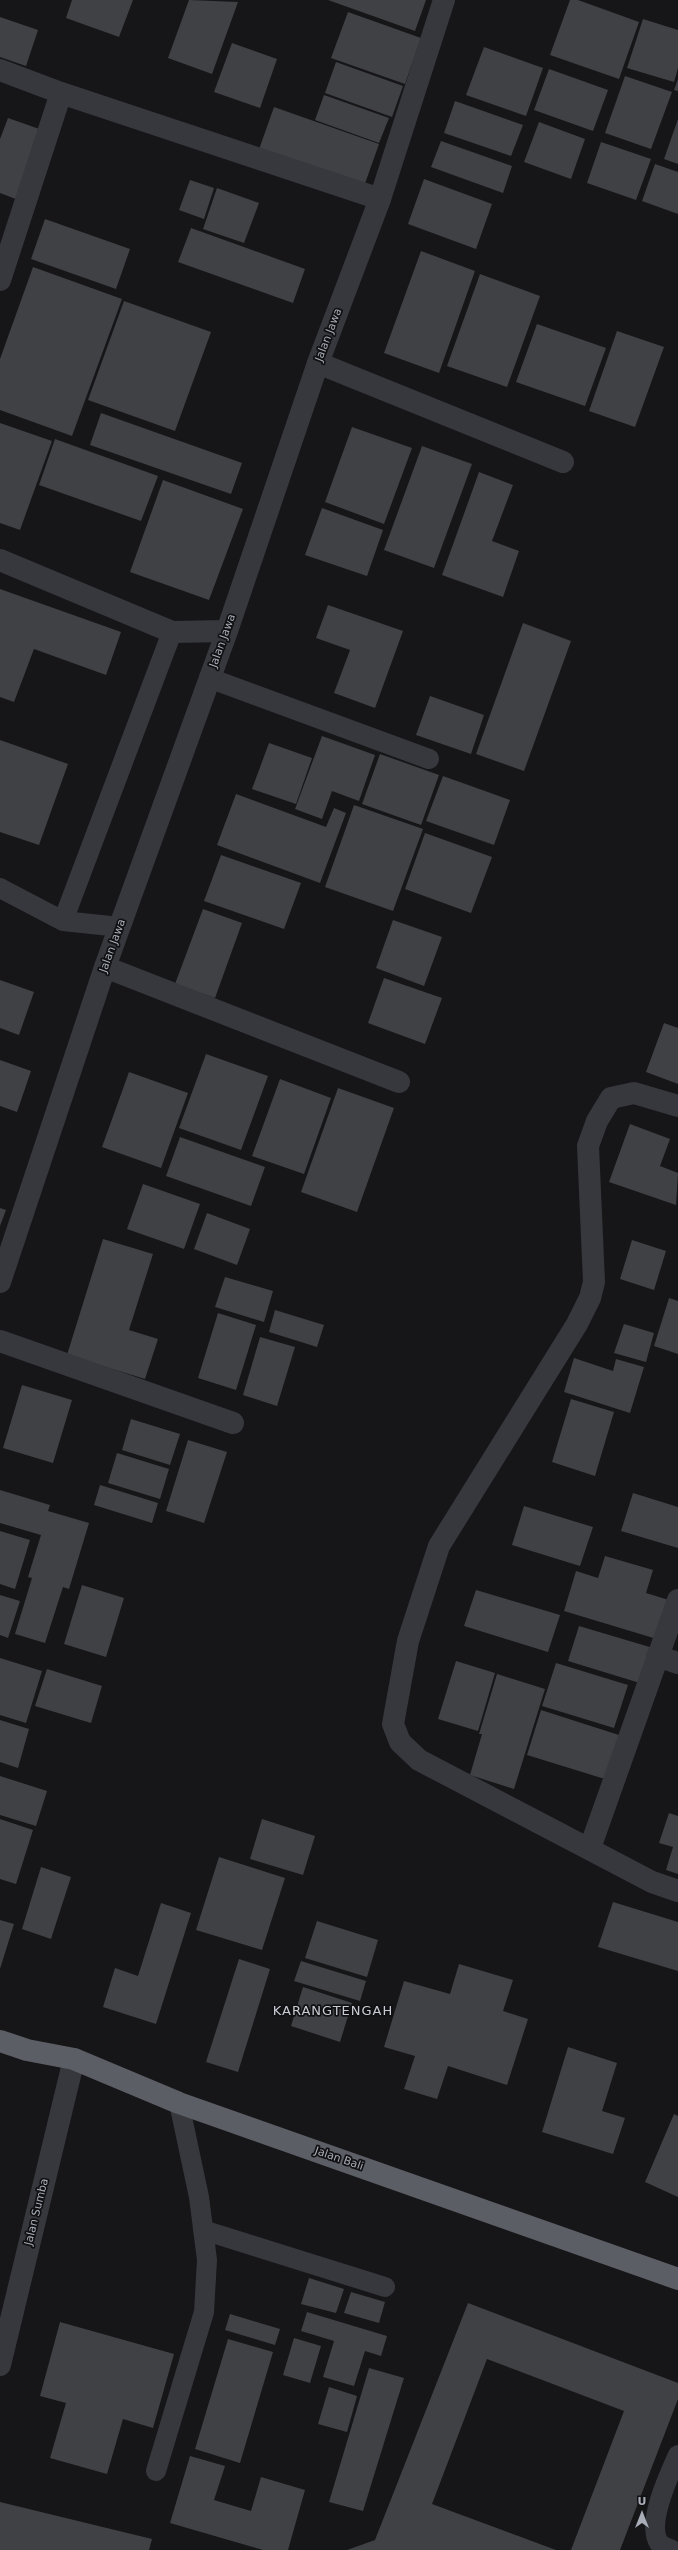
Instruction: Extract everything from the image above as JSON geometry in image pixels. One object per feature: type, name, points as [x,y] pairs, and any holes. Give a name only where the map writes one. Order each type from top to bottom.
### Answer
[{"type":"highway","name":"Jalan Bali","points":[[11,2045],[74,2059],[179,2103],[678,2279]]},
{"type":"street","name":"Jalan Jawa","points":[[0,1282],[105,967],[227,631],[318,363],[380,199],[444,0]]},
{"type":"street","points":[[0,70],[61,93],[380,199]]},
{"type":"street","points":[[0,280],[61,93]]},
{"type":"street","points":[[318,363],[563,462]]},
{"type":"street","points":[[0,560],[172,632],[227,631]]},
{"type":"street","points":[[105,967],[399,1082]]},
{"type":"street","points":[[678,1106],[634,1093],[611,1098],[596,1121],[588,1146],[594,1250],[594,1282],[590,1298],[577,1324],[439,1546],[408,1641],[395,1704],[393,1724],[400,1742],[419,1760],[590,1848],[652,1882],[678,1891]]},
{"type":"street","points":[[0,1341],[233,1423]]},
{"type":"street","points":[[590,1848],[678,1600]]},
{"type":"street","points":[[657,1656],[678,1663]]},
{"type":"street","name":"Jalan Sumba","points":[[0,2365],[74,2059]]},
{"type":"lane","points":[[63,921],[172,632]]},
{"type":"lane","points":[[209,678],[429,759]]},
{"type":"lane","points":[[0,888],[63,921],[120,927]]},
{"type":"lane","points":[[156,2471],[204,2312],[208,2260],[202,2230],[200,2196],[179,2103]]},
{"type":"lane","points":[[202,2230],[385,2287]]},
{"type":"lane","points":[[672,2550],[660,2544],[655,2534],[654,2521],[668,2477],[678,2455]]},
{"type":"building","points":[[72,0],[133,0],[119,37],[66,18]]},
{"type":"building","points":[[189,0],[238,2],[212,74],[168,58]]},
{"type":"building","points":[[328,0],[426,0],[415,31]]},
{"type":"building","points":[[570,0],[578,0],[639,22],[619,79],[550,55]]},
{"type":"building","points":[[348,12],[421,38],[405,84],[331,58]]},
{"type":"building","points":[[0,17],[38,30],[26,66],[0,57]]},
{"type":"building","points":[[643,19],[678,30],[678,68],[674,82],[627,68]]},
{"type":"building","points":[[232,43],[277,59],[260,108],[214,92]]},
{"type":"building","points":[[484,47],[543,68],[526,116],[466,95]]},
{"type":"building","points":[[336,62],[403,86],[392,117],[325,93]]},
{"type":"building","points":[[549,69],[608,90],[593,131],[534,110]]},
{"type":"building","points":[[625,76],[672,92],[651,149],[605,133]]},
{"type":"building","points":[[678,79],[678,91],[674,90]]},
{"type":"building","points":[[324,95],[389,118],[379,143],[315,120]]},
{"type":"building","points":[[455,101],[523,125],[511,156],[444,133]]},
{"type":"building","points":[[274,107],[379,144],[362,192],[257,155]]},
{"type":"building","points":[[8,118],[45,131],[21,201],[0,193],[0,139]]},
{"type":"building","points":[[678,119],[678,164],[664,159]]},
{"type":"building","points":[[539,122],[585,139],[571,179],[524,162]]},
{"type":"building","points":[[441,141],[512,166],[503,193],[431,167]]},
{"type":"building","points":[[601,142],[651,159],[636,200],[587,183]]},
{"type":"building","points":[[655,164],[678,172],[678,214],[642,201]]},
{"type":"building","points":[[424,179],[492,204],[476,249],[408,224]]},
{"type":"building","points":[[190,180],[214,188],[204,219],[179,210]]},
{"type":"building","points":[[217,188],[259,203],[244,243],[203,229]]},
{"type":"building","points":[[45,219],[130,249],[116,289],[31,259]]},
{"type":"building","points":[[191,228],[305,269],[293,303],[178,262]]},
{"type":"building","points":[[421,251],[475,271],[439,373],[384,353]]},
{"type":"building","points":[[33,267],[122,299],[72,436],[0,410],[0,359]]},
{"type":"building","points":[[480,274],[540,296],[507,387],[447,366]]},
{"type":"building","points":[[124,301],[211,332],[175,431],[88,400]]},
{"type":"building","points":[[537,324],[606,348],[585,406],[516,382]]},
{"type":"building","points":[[617,331],[664,347],[635,427],[589,411]]},
{"type":"building","points":[[101,413],[242,463],[231,494],[90,445]]},
{"type":"building","points":[[0,423],[52,441],[20,530],[0,523]]},
{"type":"building","points":[[352,427],[412,448],[384,524],[325,502]]},
{"type":"building","points":[[55,439],[158,476],[141,521],[39,485]]},
{"type":"building","points":[[422,446],[472,464],[434,568],[384,550]]},
{"type":"building","points":[[479,472],[513,485],[492,541],[519,551],[503,597],[442,575]]},
{"type":"building","points":[[163,480],[243,509],[209,600],[130,572]]},
{"type":"building","points":[[322,508],[383,530],[367,576],[305,555]]},
{"type":"building","points":[[0,589],[121,632],[106,675],[34,649],[14,702],[0,697]]},
{"type":"building","points":[[328,605],[403,631],[375,708],[334,693],[350,650],[316,638]]},
{"type":"building","points":[[523,623],[571,641],[524,771],[476,754]]},
{"type":"building","points":[[430,696],[484,715],[471,754],[416,735]]},
{"type":"building","points":[[322,736],[375,755],[359,801],[332,791],[322,819],[295,809]]},
{"type":"building","points":[[0,740],[68,764],[39,845],[0,832]]},
{"type":"building","points":[[269,743],[312,758],[296,804],[252,789]]},
{"type":"building","points":[[380,754],[439,775],[421,825],[362,804]]},
{"type":"building","points":[[443,776],[510,800],[494,845],[426,821]]},
{"type":"building","points":[[236,794],[326,827],[334,808],[346,813],[320,883],[217,845]]},
{"type":"building","points":[[354,805],[423,829],[393,911],[325,887]]},
{"type":"building","points":[[425,833],[492,857],[471,913],[405,889]]},
{"type":"building","points":[[221,855],[301,883],[284,929],[204,901]]},
{"type":"building","points":[[203,909],[242,923],[215,998],[175,984]]},
{"type":"building","points":[[393,920],[442,937],[424,986],[376,968]]},
{"type":"building","points":[[384,978],[442,998],[425,1044],[368,1023]]},
{"type":"building","points":[[0,980],[34,992],[19,1035],[0,1028]]},
{"type":"building","points":[[664,1023],[678,1028],[678,1084],[646,1072]]},
{"type":"building","points":[[206,1054],[268,1076],[241,1150],[179,1128]]},
{"type":"building","points":[[0,1060],[31,1071],[17,1112],[0,1106]]},
{"type":"building","points":[[129,1072],[188,1093],[161,1168],[102,1147]]},
{"type":"building","points":[[280,1079],[331,1098],[304,1174],[252,1156]]},
{"type":"building","points":[[338,1088],[394,1108],[357,1212],[301,1192]]},
{"type":"building","points":[[630,1124],[670,1139],[660,1166],[678,1173],[676,1205],[609,1182]]},
{"type":"building","points":[[180,1137],[265,1167],[251,1206],[166,1176]]},
{"type":"building","points":[[143,1184],[200,1204],[184,1249],[127,1229]]},
{"type":"building","points":[[0,1208],[6,1210],[0,1226]]},
{"type":"building","points":[[207,1213],[250,1229],[237,1265],[194,1249]]},
{"type":"building","points":[[103,1239],[153,1254],[129,1330],[158,1339],[145,1379],[67,1355]]},
{"type":"building","points":[[632,1240],[666,1251],[654,1290],[620,1279]]},
{"type":"building","points":[[225,1277],[273,1291],[264,1322],[215,1307]]},
{"type":"building","points":[[669,1298],[678,1301],[678,1354],[654,1346]]},
{"type":"building","points":[[275,1310],[324,1325],[317,1347],[269,1332]]},
{"type":"building","points":[[218,1313],[256,1325],[236,1390],[198,1378]]},
{"type":"building","points":[[624,1324],[654,1333],[646,1362],[614,1353]]},
{"type":"building","points":[[260,1337],[295,1347],[277,1406],[243,1395]]},
{"type":"building","points":[[574,1358],[613,1371],[616,1359],[644,1367],[630,1413],[564,1392]]},
{"type":"building","points":[[22,1385],[72,1400],[53,1463],[3,1448]]},
{"type":"building","points":[[571,1399],[614,1412],[595,1476],[552,1462]]},
{"type":"building","points":[[131,1419],[180,1434],[170,1465],[122,1450]]},
{"type":"building","points":[[188,1440],[227,1452],[204,1523],[166,1511]]},
{"type":"building","points":[[117,1453],[169,1469],[160,1499],[108,1483]]},
{"type":"building","points":[[100,1485],[158,1503],[152,1523],[94,1505]]},
{"type":"building","points":[[0,1490],[50,1505],[48,1511],[89,1523],[69,1589],[63,1587],[45,1643],[15,1634],[32,1578],[28,1577],[41,1535],[0,1523]]},
{"type":"building","points":[[633,1493],[678,1507],[678,1548],[621,1531]]},
{"type":"building","points":[[524,1506],[593,1527],[580,1566],[512,1545]]},
{"type":"building","points":[[0,1531],[30,1540],[15,1589],[0,1584]]},
{"type":"building","points":[[605,1556],[653,1570],[646,1593],[672,1601],[660,1640],[564,1611],[576,1571],[598,1578]]},
{"type":"building","points":[[82,1585],[124,1598],[106,1657],[64,1644]]},
{"type":"building","points":[[476,1590],[560,1615],[548,1652],[464,1626]]},
{"type":"building","points":[[0,1595],[20,1601],[8,1638],[0,1635]]},
{"type":"building","points":[[579,1626],[653,1648],[643,1684],[568,1661]]},
{"type":"building","points":[[0,1658],[42,1671],[26,1723],[0,1715]]},
{"type":"building","points":[[456,1661],[495,1673],[478,1731],[438,1719]]},
{"type":"building","points":[[556,1663],[628,1685],[614,1728],[542,1706]]},
{"type":"building","points":[[47,1669],[102,1686],[91,1723],[35,1706]]},
{"type":"building","points":[[497,1674],[545,1689],[514,1789],[470,1775],[482,1734],[479,1734]]},
{"type":"building","points":[[541,1710],[622,1736],[608,1780],[527,1755]]},
{"type":"building","points":[[0,1720],[29,1729],[18,1768],[0,1762]]},
{"type":"building","points":[[0,1776],[47,1791],[36,1826],[0,1815]]},
{"type":"building","points":[[669,1813],[678,1816],[678,1874],[666,1870],[673,1847],[659,1843]]},
{"type":"building","points":[[0,1819],[33,1830],[16,1884],[0,1879]]},
{"type":"building","points":[[262,1819],[315,1836],[303,1875],[250,1859]]},
{"type":"building","points":[[219,1857],[285,1878],[262,1950],[196,1930]]},
{"type":"building","points":[[41,1867],[71,1877],[51,1939],[22,1929]]},
{"type":"building","points":[[613,1902],[678,1922],[678,1971],[598,1947]]},
{"type":"building","points":[[161,1903],[191,1913],[156,2024],[103,2007],[115,1968],[138,1976]]},
{"type":"building","points":[[0,1920],[14,1924],[0,1969]]},
{"type":"building","points":[[317,1921],[378,1940],[367,1977],[305,1958]]},
{"type":"building","points":[[239,1959],[270,1969],[238,2072],[206,2062]]},
{"type":"building","points":[[301,1961],[366,1981],[360,2001],[294,1981]]},
{"type":"building","points":[[459,1964],[513,1980],[503,2011],[528,2019],[507,2085],[448,2066],[437,2099],[404,2089],[415,2056],[384,2047],[404,1981],[450,1994]]},
{"type":"building","points":[[303,1987],[352,2003],[340,2042],[291,2026]]},
{"type":"building","points":[[568,2047],[617,2063],[602,2111],[625,2118],[613,2154],[542,2132]]},
{"type":"building","points":[[674,2114],[678,2116],[678,2197],[645,2182]]},
{"type":"building","points":[[309,2278],[344,2289],[336,2313],[301,2304]]},
{"type":"building","points":[[351,2292],[385,2302],[379,2323],[344,2313]]},
{"type":"building","points":[[468,2303],[678,2383],[678,2399],[620,2550],[571,2550],[624,2411],[487,2359],[432,2504],[556,2550],[347,2550],[375,2540]]},
{"type":"building","points":[[307,2312],[387,2336],[381,2356],[365,2351],[354,2386],[323,2377],[334,2341],[301,2331]]},
{"type":"building","points":[[230,2314],[280,2329],[275,2345],[225,2330]]},
{"type":"building","points":[[60,2322],[174,2354],[153,2428],[123,2419],[107,2474],[50,2458],[66,2403],[40,2396]]},
{"type":"building","points":[[294,2338],[321,2346],[310,2383],[283,2375]]},
{"type":"building","points":[[228,2339],[273,2352],[240,2463],[195,2449]]},
{"type":"building","points":[[369,2368],[404,2378],[363,2511],[329,2502]]},
{"type":"building","points":[[329,2387],[357,2396],[347,2432],[318,2424]]},
{"type":"building","points":[[190,2456],[225,2466],[214,2500],[251,2511],[261,2477],[305,2490],[288,2550],[263,2550],[170,2523]]},
{"type":"building","points":[[0,2502],[152,2539],[149,2550],[0,2550]]},
{"type":"district","name":"KARANGTENGAH","points":[[333,2012]]}]
